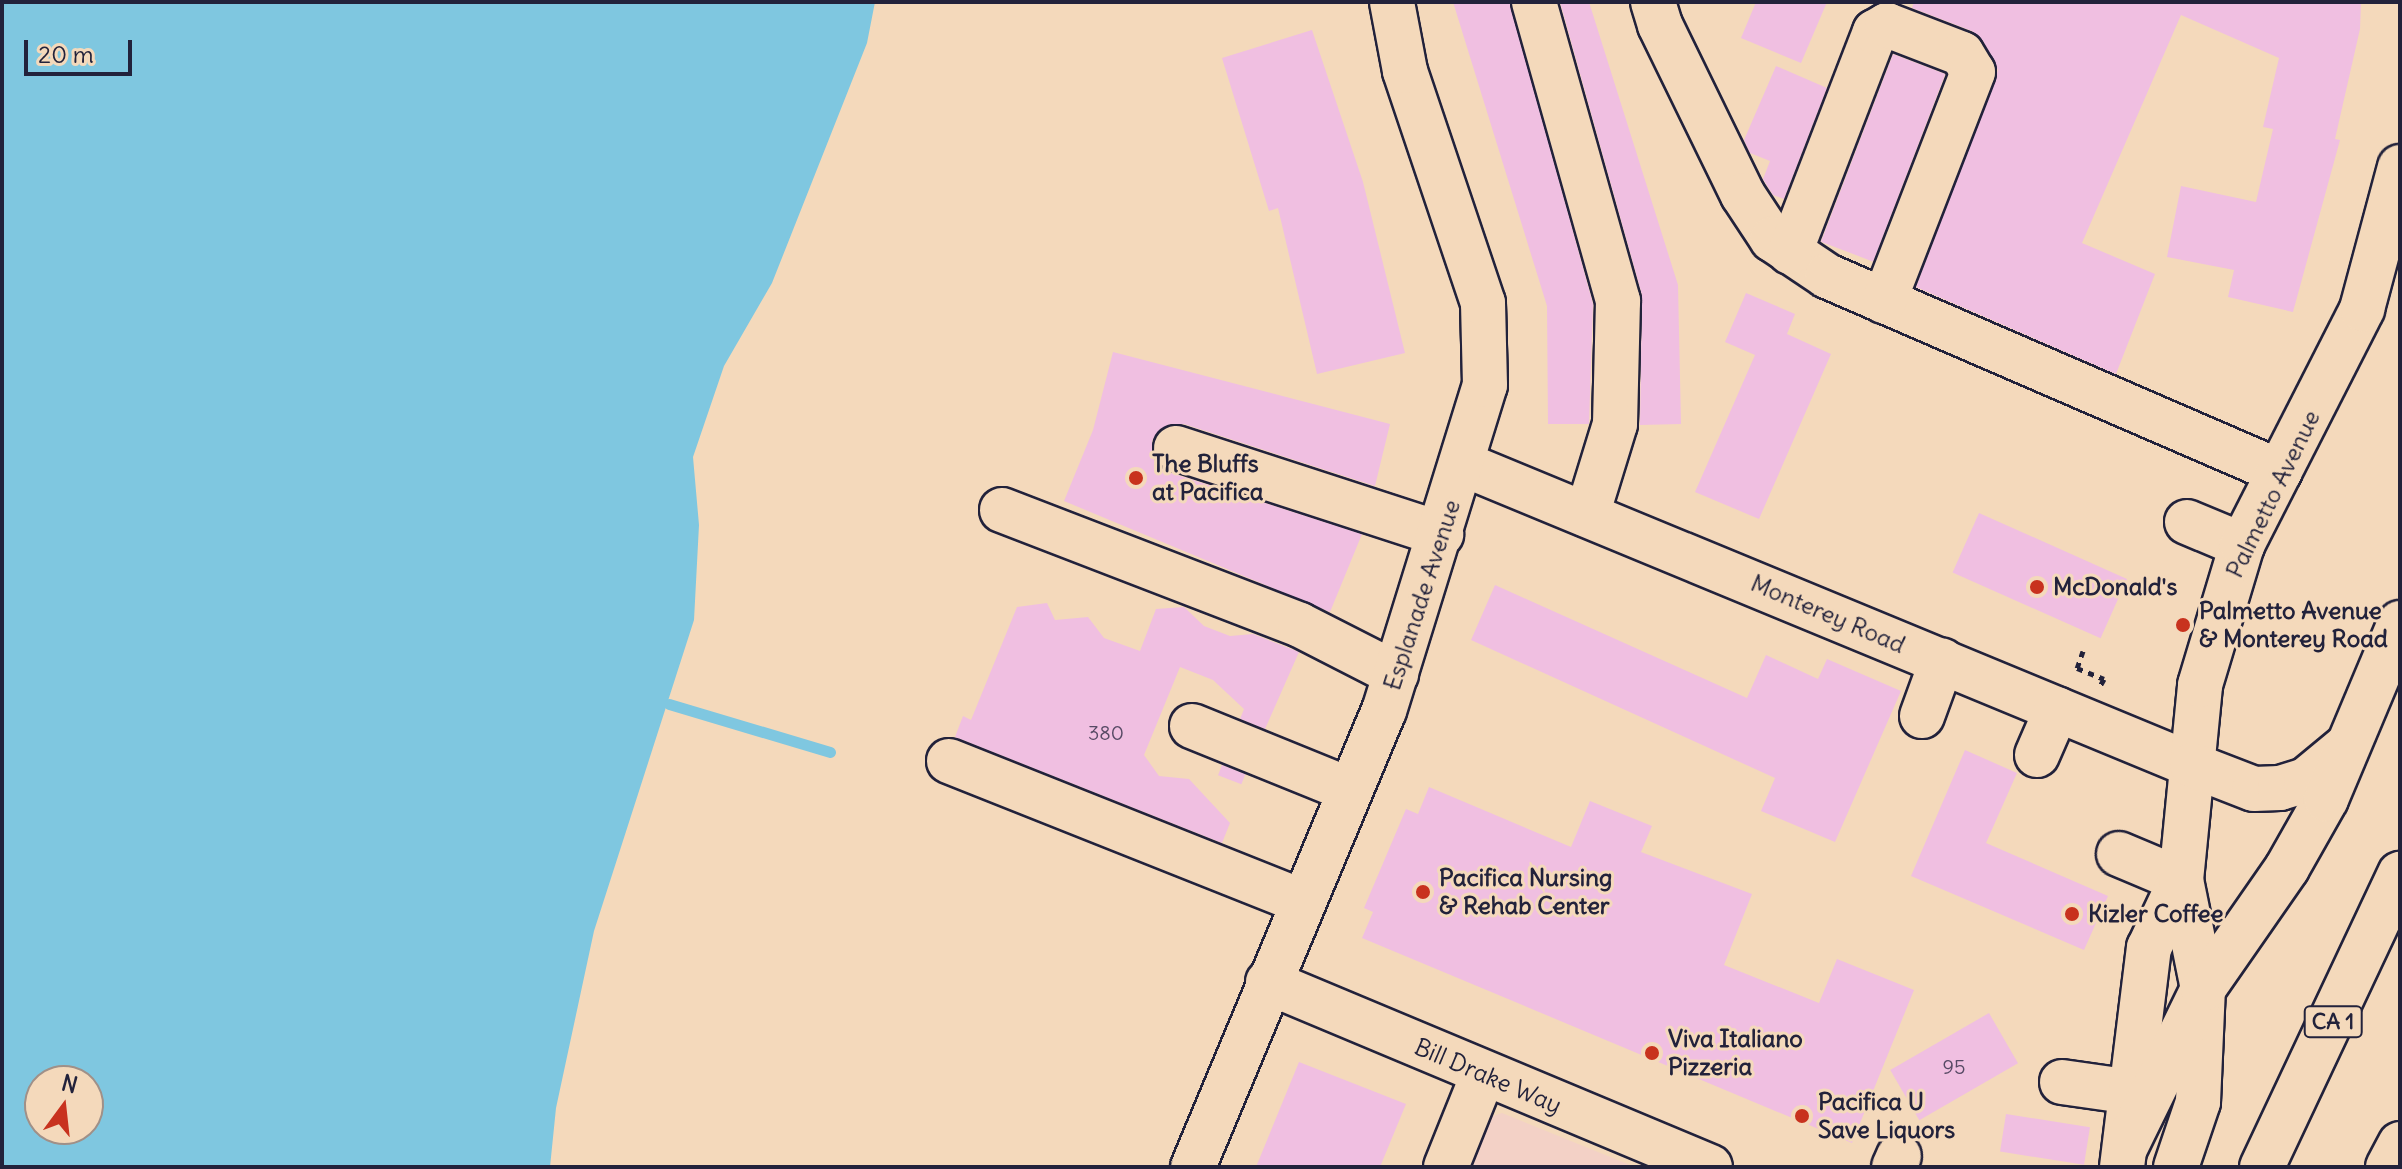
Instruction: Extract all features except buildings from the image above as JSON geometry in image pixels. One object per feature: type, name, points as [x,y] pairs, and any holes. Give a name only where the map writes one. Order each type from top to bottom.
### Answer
[{"type":"main road","name":"Esplanade Avenue","points":[[1193,1167],[1396,674],[1485,385],[1483,303],[1405,71],[1392,2]]},
{"type":"main road","points":[[1534,2],[1618,301],[1615,424],[1587,515]]},
{"type":"main road","points":[[1653,2],[1660,25],[1743,195],[1772,239],[1827,276],[2279,472]]},
{"type":"main road","points":[[1790,252],[1875,32],[1887,25],[1962,54],[1973,72],[1884,301]]},
{"type":"main road","name":"Palmetto Avenue","points":[[2176,1167],[2198,1102],[2203,989],[2181,880],[2200,685],[2242,545],[2362,309],[2400,167]]},
{"type":"main road","points":[[1176,448],[1441,534]]},
{"type":"main road","name":"Monterey Road","points":[[1463,464],[2254,789],[2280,788],[2306,780],[2352,742]]},
{"type":"main road","points":[[1002,510],[1300,625],[1396,674]]},
{"type":"main road","points":[[2187,522],[2242,545]]},
{"type":"main road","points":[[2124,1156],[2203,989],[2287,868],[2352,742],[2400,623]]},
{"type":"main road","points":[[1922,716],[1942,661]]},
{"type":"main road","points":[[2037,755],[2057,709]]},
{"type":"main road","points":[[1192,726],[1350,790]]},
{"type":"main road","points":[[949,761],[1303,902]]},
{"type":"main road","points":[[2119,854],[2181,880]]},
{"type":"main road","name":"CA 1","points":[[2262,1167],[2400,874]]},
{"type":"main road","name":"Palmetto Avenue","points":[[2124,1156],[2149,948],[2181,880]]},
{"type":"main road","name":"Bill Drake Way","points":[[1268,982],[1483,1075],[1710,1167]]},
{"type":"main road","points":[[1446,1167],[1483,1075]]},
{"type":"main road","points":[[2062,1082],[2132,1092]]},
{"type":"main road","points":[[2388,1167],[2400,1144]]},
{"type":"shaded area","points":[[1502,1113],[1635,1167],[1469,1167],[1490,1117]]},
{"type":"water","points":[[2,2],[875,2],[867,43],[772,283],[724,366],[693,457],[699,525],[694,620],[594,931],[556,1108],[550,1167],[2,1167]]},
{"type":"waterway","points":[[669,704],[830,752]]},
{"type":"place","name":"The Bluffs at Pacifica","points":[[1136,478]]},
{"type":"place","name":"McDonald's","points":[[2037,587]]},
{"type":"place","name":"Palmetto Avenue & Monterey Road","points":[[2183,625]]},
{"type":"place","name":"Pacifica Nursing & Rehab Center","points":[[1423,892]]},
{"type":"place","name":"Kizler Coffee","points":[[2072,914]]},
{"type":"place","name":"Viva Italiano Pizzeria","points":[[1652,1053]]},
{"type":"place","name":"Pacifica U Save Liquors","points":[[1802,1116]]}]
